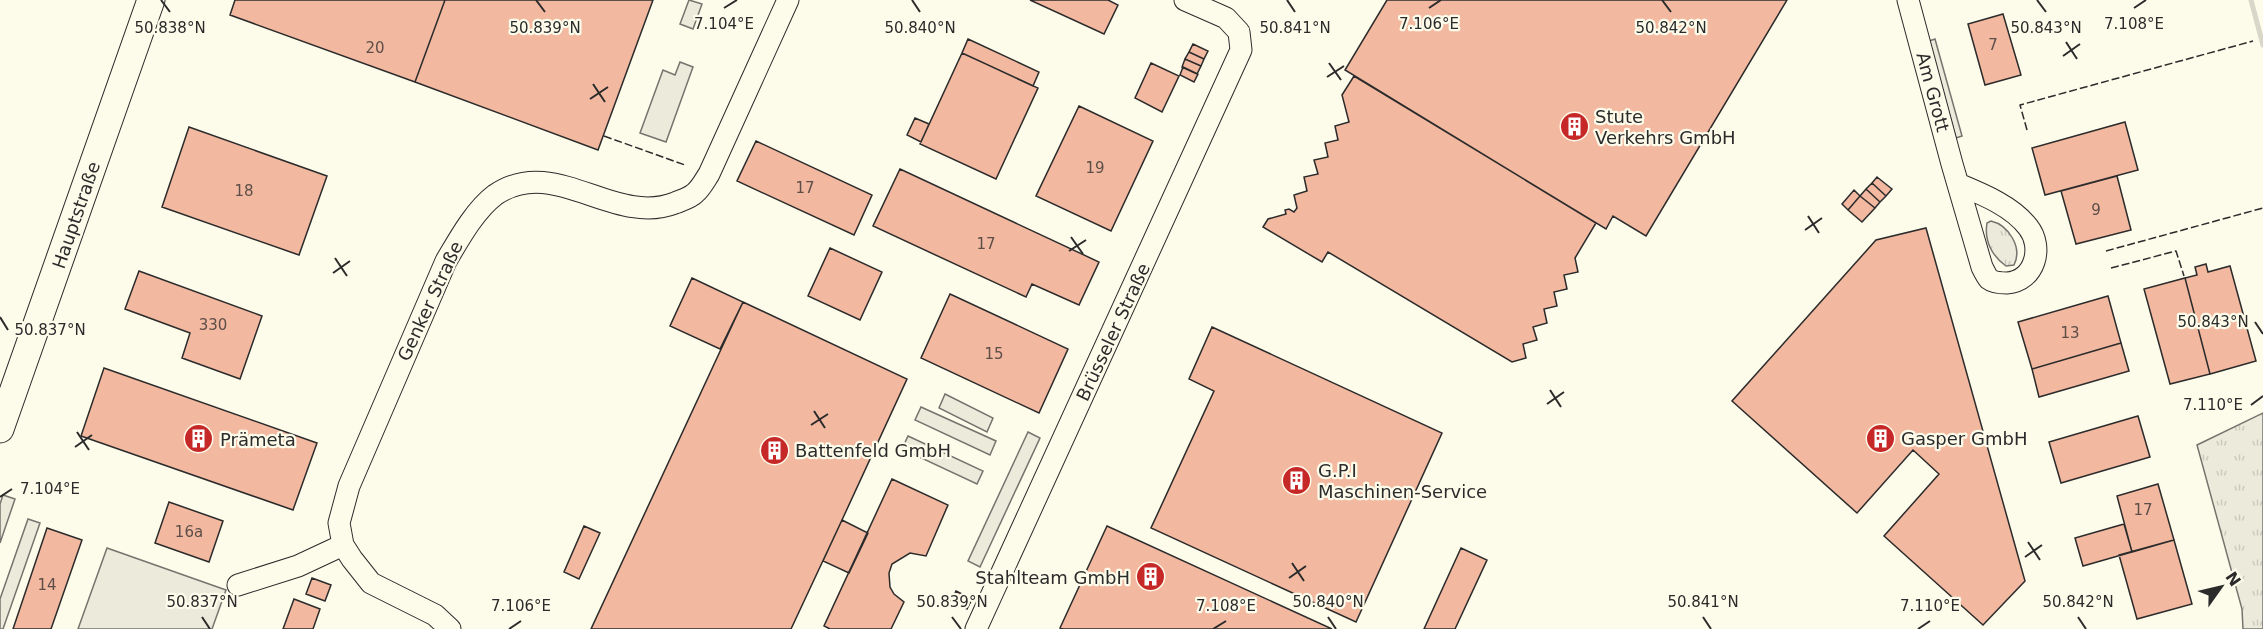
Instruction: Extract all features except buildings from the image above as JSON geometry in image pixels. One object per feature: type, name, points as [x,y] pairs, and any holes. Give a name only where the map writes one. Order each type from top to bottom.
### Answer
[{"type":"main road","name":"Hauptstraße","points":[[0,429],[151,0]]},
{"type":"street","name":"Genker Straße","points":[[343,545],[339,523],[349,486],[446,261],[466,227],[494,195],[512,186],[536,180],[556,183],[611,202],[648,209],[670,205],[695,193],[709,174],[788,0]]},
{"type":"street","name":"Brüsseler Straße","points":[[976,629],[1241,50],[1239,32],[1226,18],[1185,0]]},
{"type":"street","name":"Am Grott","points":[[1908,0],[1958,184],[1983,267],[1990,280],[2000,284],[2020,280],[2035,263],[2036,246],[2030,229],[2019,218],[1986,196],[1958,184]]},
{"type":"street","points":[[238,585],[298,567],[343,545],[371,583],[435,615],[450,629]]},
{"type":"green space","points":[[1991,221],[2003,227],[2012,238],[2017,251],[2014,265],[2006,266],[1990,248],[1986,230],[1987,223]]},
{"type":"green space","points":[[2263,413],[2263,629],[2243,629],[2242,609],[2197,445]]},
{"type":"shaded area","points":[[689,0],[702,4],[693,29],[680,24]]},
{"type":"shaded area","points":[[1935,39],[1962,136],[1956,138],[1929,41]]},
{"type":"shaded area","points":[[680,62],[693,67],[666,142],[640,133],[663,70],[675,75]]},
{"type":"shaded area","points":[[945,394],[993,418],[987,432],[939,408]]},
{"type":"shaded area","points":[[921,407],[996,441],[990,455],[915,420]]},
{"type":"shaded area","points":[[1028,432],[1040,438],[980,567],[968,561]]},
{"type":"shaded area","points":[[908,436],[983,471],[977,484],[902,449]]},
{"type":"shaded area","points":[[3,495],[15,499],[0,543],[0,504]]},
{"type":"shaded area","points":[[28,519],[40,523],[3,629],[0,629],[0,599]]},
{"type":"shaded area","points":[[107,548],[226,590],[212,629],[78,629]]},
{"type":"waterway","points":[[2251,0],[2263,45]]},
{"type":"fence","points":[[2027,130],[2020,105],[2253,41]]},
{"type":"fence","points":[[604,136],[685,165]]},
{"type":"fence","points":[[2106,251],[2263,208]]},
{"type":"fence","points":[[2111,268],[2176,251],[2184,276]]},
{"type":"place","name":"Stute Verkehrs GmbH","points":[[1574,126]]},
{"type":"place","name":"Gasper GmbH","points":[[1880,438]]},
{"type":"place","name":"Prämeta","points":[[199,439]]},
{"type":"place","name":"Battenfeld GmbH","points":[[774,450]]},
{"type":"place","name":"G.P.I Maschinen-Service","points":[[1297,480]]},
{"type":"place","name":"Stahlteam GmbH","points":[[1151,577]]}]
